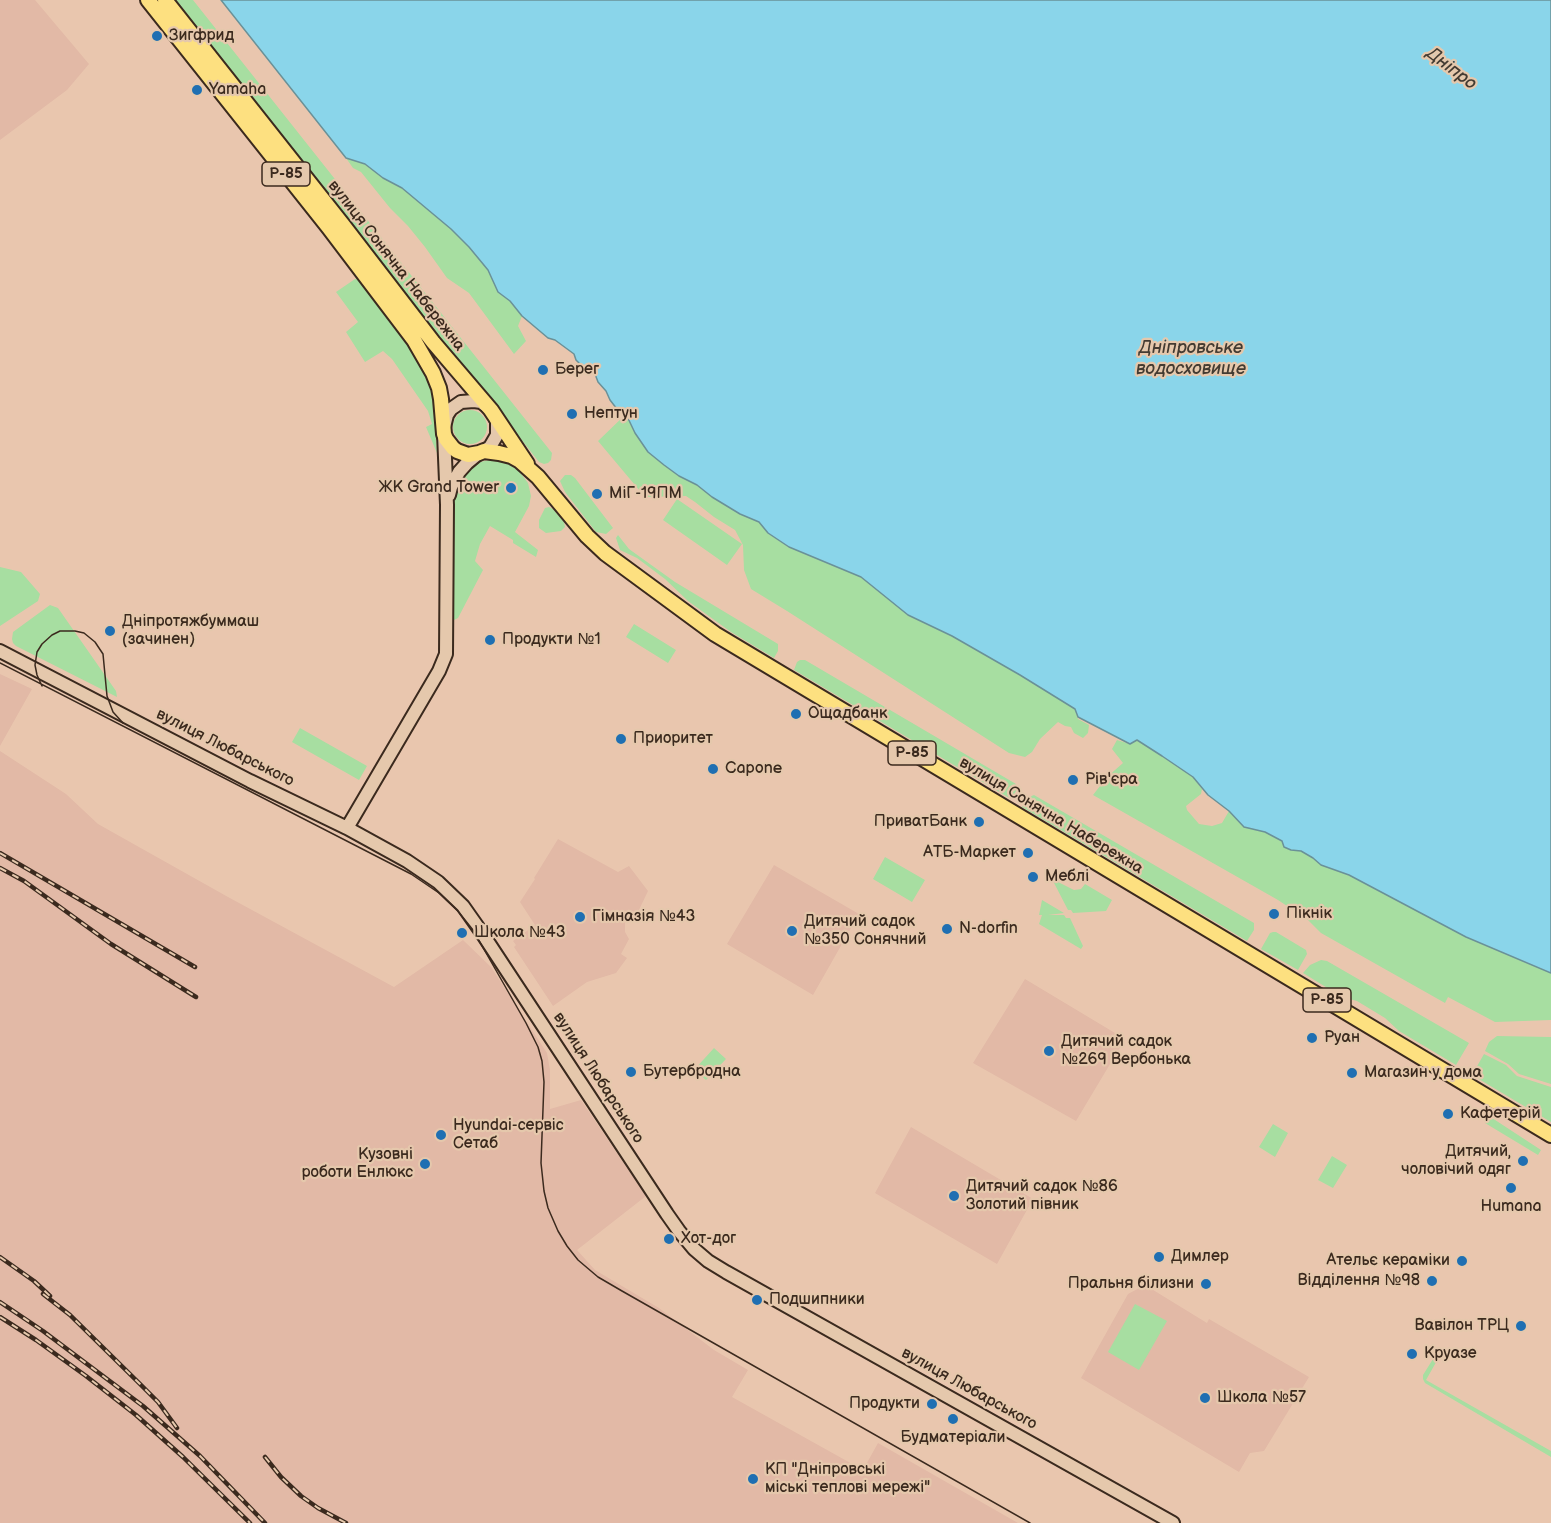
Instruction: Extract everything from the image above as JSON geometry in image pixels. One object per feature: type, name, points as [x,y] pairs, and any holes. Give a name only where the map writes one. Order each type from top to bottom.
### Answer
[{"type":"main road","name":"вулиця Сонячна Набережна","points":[[148,0],[329,228],[414,340],[439,388],[444,431],[449,444],[468,455],[482,452],[511,456],[531,470]]},
{"type":"main road","name":"вулиця Сонячна Набережна","points":[[165,0],[433,342],[493,413],[531,470],[587,536],[605,553],[716,634],[1551,1135]]},
{"type":"main road","points":[[347,828],[443,663],[446,654],[447,505],[444,421],[451,409],[461,402],[481,402],[493,413],[497,422],[497,435],[490,447],[467,463],[455,478],[447,505]]},
{"type":"main road","name":"вулиця Любарського","points":[[0,651],[347,828],[407,861],[438,882],[463,906],[497,954],[667,1214],[685,1240],[700,1254],[720,1269],[790,1309],[1173,1523]]},
{"type":"shaded area","points":[[0,0],[35,0],[89,64],[67,90],[0,140]]},
{"type":"shaded area","points":[[0,674],[32,689],[0,746]]},
{"type":"shaded area","points":[[0,751],[66,794],[98,824],[394,987],[463,940],[491,967],[547,1053],[550,1070],[550,1109],[581,1100],[646,1196],[577,1250],[595,1270],[659,1308],[714,1350],[748,1370],[732,1397],[863,1470],[878,1443],[1018,1523],[0,1523]]},
{"type":"shaded area","name":"Гімназія №43","points":[[558,839],[618,872],[629,866],[648,891],[638,912],[625,923],[625,932],[629,939],[621,954],[627,958],[616,973],[587,982],[553,1006],[514,947],[516,945],[513,941],[535,925],[520,902]]},
{"type":"shaded area","name":"Дитячий садок №350 Сонячний","points":[[774,865],[859,914],[813,995],[727,944]]},
{"type":"shaded area","name":"Дитячий садок №269 Вербонька","points":[[1025,979],[1125,1039],[1076,1121],[973,1063]]},
{"type":"shaded area","name":"Дитячий садок №86 Золотий півник","points":[[911,1127],[1033,1199],[997,1264],[875,1193]]},
{"type":"shaded area","name":"Школа №57","points":[[1145,1285],[1207,1323],[1209,1319],[1309,1377],[1264,1451],[1250,1453],[1239,1472],[1081,1378],[1128,1294]]},
{"type":"green space","points":[[174,0],[193,0],[552,453],[548,463],[539,462]]},
{"type":"green space","points":[[346,158],[365,164],[383,178],[402,188],[469,247],[488,270],[498,292],[510,301],[522,316],[518,326],[526,341],[514,354],[469,293],[447,278],[408,226]]},
{"type":"green space","points":[[355,279],[359,279],[419,359],[433,393],[437,453],[426,427],[432,424],[428,411],[392,359],[383,351],[365,362],[346,332],[358,322],[336,292]]},
{"type":"green space","points":[[470,410],[482,415],[487,427],[482,439],[470,444],[458,439],[453,427],[458,415]]},
{"type":"green space","points":[[626,414],[648,452],[679,476],[697,485],[740,514],[759,522],[768,533],[789,547],[861,577],[889,600],[987,655],[1075,709],[1078,719],[1089,725],[1088,733],[1083,738],[1074,733],[1071,727],[1058,722],[1025,757],[1009,753],[751,589],[744,570],[743,545],[735,530],[686,496],[645,497],[598,441]]},
{"type":"green space","points":[[498,460],[516,467],[528,483],[531,496],[529,506],[515,532],[538,550],[536,557],[490,526],[480,544],[475,561],[483,570],[458,618],[452,621],[453,500],[466,472],[480,462]]},
{"type":"green space","points":[[565,475],[575,478],[613,528],[606,534],[596,532],[565,492],[560,481]]},
{"type":"green space","points":[[677,499],[742,544],[727,565],[663,520]]},
{"type":"green space","points":[[549,507],[564,522],[565,527],[561,531],[546,533],[539,528],[539,520],[545,508]]},
{"type":"green space","points":[[618,535],[629,549],[675,582],[778,644],[778,651],[774,658],[731,632],[688,601],[665,579],[637,558],[620,550],[616,538]]},
{"type":"green space","points":[[0,567],[21,572],[40,594],[38,601],[0,626]]},
{"type":"green space","points":[[50,605],[58,608],[116,691],[117,697],[13,643],[13,632]]},
{"type":"green space","points":[[634,624],[676,650],[668,663],[626,637]]},
{"type":"green space","points":[[800,660],[805,660],[1016,784],[1018,788],[1011,799],[794,670]]},
{"type":"green space","points":[[300,728],[367,766],[359,780],[292,742]]},
{"type":"green space","points":[[1117,740],[1130,744],[1137,740],[1193,777],[1202,789],[1201,794],[1186,806],[1199,824],[1212,826],[1222,823],[1229,811],[1244,827],[1265,832],[1282,841],[1291,850],[1301,851],[1321,865],[1349,875],[1466,937],[1551,973],[1551,1020],[1495,1022],[1448,997],[1445,1003],[1321,933],[1308,920],[1278,900],[1093,795],[1107,777],[1123,763],[1112,749]]},
{"type":"green space","points":[[1034,795],[1254,923],[1254,930],[1247,941],[1022,807],[1029,797]]},
{"type":"green space","points":[[885,857],[925,880],[912,902],[873,879]]},
{"type":"green space","points":[[1053,881],[1074,890],[1081,889],[1085,884],[1112,900],[1106,911],[1073,913],[1068,910]]},
{"type":"green space","points":[[1042,900],[1064,913],[1048,915],[1064,915],[1070,918],[1083,946],[1081,949],[1039,924],[1042,915],[1039,915]]},
{"type":"green space","points":[[1273,932],[1306,950],[1307,954],[1298,970],[1261,949],[1270,933]]},
{"type":"green space","points":[[1321,960],[1327,961],[1469,1043],[1456,1065],[1399,1031],[1385,1018],[1357,1001],[1342,997],[1303,973],[1310,965]]},
{"type":"green space","points":[[1497,1036],[1551,1037],[1551,1084],[1519,1074],[1508,1064],[1485,1051],[1489,1042]]},
{"type":"green space","points":[[714,1048],[726,1059],[706,1080],[694,1070]]},
{"type":"green space","points":[[1484,1054],[1506,1065],[1517,1076],[1551,1087],[1551,1122],[1472,1075]]},
{"type":"green space","points":[[1489,1116],[1541,1150],[1538,1155],[1485,1123]]},
{"type":"green space","points":[[1273,1124],[1288,1133],[1275,1157],[1259,1147]]},
{"type":"green space","points":[[1332,1156],[1347,1165],[1333,1188],[1318,1180]]},
{"type":"green space","points":[[1135,1304],[1167,1321],[1139,1370],[1108,1352]]},
{"type":"green space","points":[[1443,1350],[1426,1380],[1551,1451],[1551,1457],[1425,1383],[1423,1375],[1438,1351]]},
{"type":"water","name":"Дніпровське водосховище","points":[[221,0],[1551,0],[1551,973],[1466,937],[1349,875],[1321,865],[1301,851],[1284,847],[1282,841],[1265,832],[1244,827],[1229,811],[1208,795],[1193,777],[1137,740],[1130,744],[1078,717],[1075,709],[1020,675],[952,636],[908,615],[861,577],[789,547],[768,533],[759,522],[740,514],[697,485],[679,476],[648,452],[626,414],[617,409],[610,400],[595,374],[581,365],[574,354],[555,340],[548,338],[498,292],[488,270],[451,229],[402,188],[383,178],[365,164],[346,158]]},
{"type":"tram line","points":[[42,686],[35,665],[37,652],[42,644],[60,631],[84,633],[95,642],[103,654],[107,696],[113,712],[123,723]]},
{"type":"tram line","points":[[0,663],[411,874],[439,893],[473,930],[538,1047],[544,1082],[541,1163],[544,1191],[548,1208],[558,1231],[578,1260],[598,1277],[622,1291],[1030,1523]]},
{"type":"railway","points":[[0,853],[195,967]]},
{"type":"railway","points":[[0,868],[24,881],[111,944],[196,997]]},
{"type":"railway","points":[[0,1257],[34,1281],[50,1296]]},
{"type":"railway","points":[[43,1294],[70,1315],[140,1384],[158,1402],[177,1428]]},
{"type":"railway","points":[[0,1302],[43,1331],[143,1406],[200,1456],[265,1523]]},
{"type":"railway","points":[[0,1317],[86,1376],[136,1415],[183,1457],[250,1523]]},
{"type":"railway","points":[[265,1457],[281,1477],[301,1496],[346,1523]]},
{"type":"place","name":"Зигфрид","points":[[157,36]]},
{"type":"place","name":"Yamaha","points":[[197,90]]},
{"type":"place","name":"Берег","points":[[543,370]]},
{"type":"place","name":"Нептун","points":[[572,414]]},
{"type":"place","name":"ЖК Grand Tower","points":[[511,488]]},
{"type":"place","name":"МіГ-19ПМ","points":[[597,494]]},
{"type":"place","name":"Дніпротяжбуммаш (зачинен)","points":[[110,631]]},
{"type":"place","name":"Продукти №1","points":[[490,640]]},
{"type":"place","name":"Ощадбанк","points":[[796,714]]},
{"type":"place","name":"Приоритет","points":[[621,739]]},
{"type":"place","name":"Capone","points":[[713,769]]},
{"type":"place","name":"Рів'єра","points":[[1073,780]]},
{"type":"place","name":"ПриватБанк","points":[[979,822]]},
{"type":"place","name":"АТБ-Маркет","points":[[1028,853]]},
{"type":"place","name":"Меблі","points":[[1033,877]]},
{"type":"place","name":"Пікнік","points":[[1274,914]]},
{"type":"place","name":"Гімназія №43","points":[[580,917]]},
{"type":"place","name":"N-dorfin","points":[[947,929]]},
{"type":"place","name":"Дитячий садок №350 Сонячний","points":[[792,931]]},
{"type":"place","name":"Школа №43","points":[[462,933]]},
{"type":"place","name":"Руан","points":[[1312,1038]]},
{"type":"place","name":"Дитячий садок №269 Вербонька","points":[[1049,1051]]},
{"type":"place","name":"Бутербродна","points":[[631,1072]]},
{"type":"place","name":"Магазин у дома","points":[[1352,1073]]},
{"type":"place","name":"Кафетерій","points":[[1448,1114]]},
{"type":"place","name":"Hyundai-сервіс Сетаб","points":[[441,1135]]},
{"type":"place","name":"Дитячий, чоловічий одяг","points":[[1523,1161]]},
{"type":"place","name":"Кузовні роботи Енлюкс","points":[[425,1164]]},
{"type":"place","name":"Humana","points":[[1511,1188]]},
{"type":"place","name":"Дитячий садок №86 Золотий півник","points":[[954,1196]]},
{"type":"place","name":"Хот-дог","points":[[669,1239]]},
{"type":"place","name":"Димлер","points":[[1159,1257]]},
{"type":"place","name":"Ательє кераміки","points":[[1462,1261]]},
{"type":"place","name":"Відділення №98","points":[[1432,1281]]},
{"type":"place","name":"Пральня білизни","points":[[1206,1284]]},
{"type":"place","name":"Подшипники","points":[[757,1300]]},
{"type":"place","name":"Вавілон ТРЦ","points":[[1521,1326]]},
{"type":"place","name":"Круазе","points":[[1412,1354]]},
{"type":"place","name":"Школа №57","points":[[1205,1398]]},
{"type":"place","name":"Продукти","points":[[932,1404]]},
{"type":"place","name":"Будматеріали","points":[[953,1419]]},
{"type":"place","name":"КП \"Дніпровські міські теплові мережі\"","points":[[753,1479]]},
{"type":"water label","name":"Дніпро","points":[[1451,69]]}]
